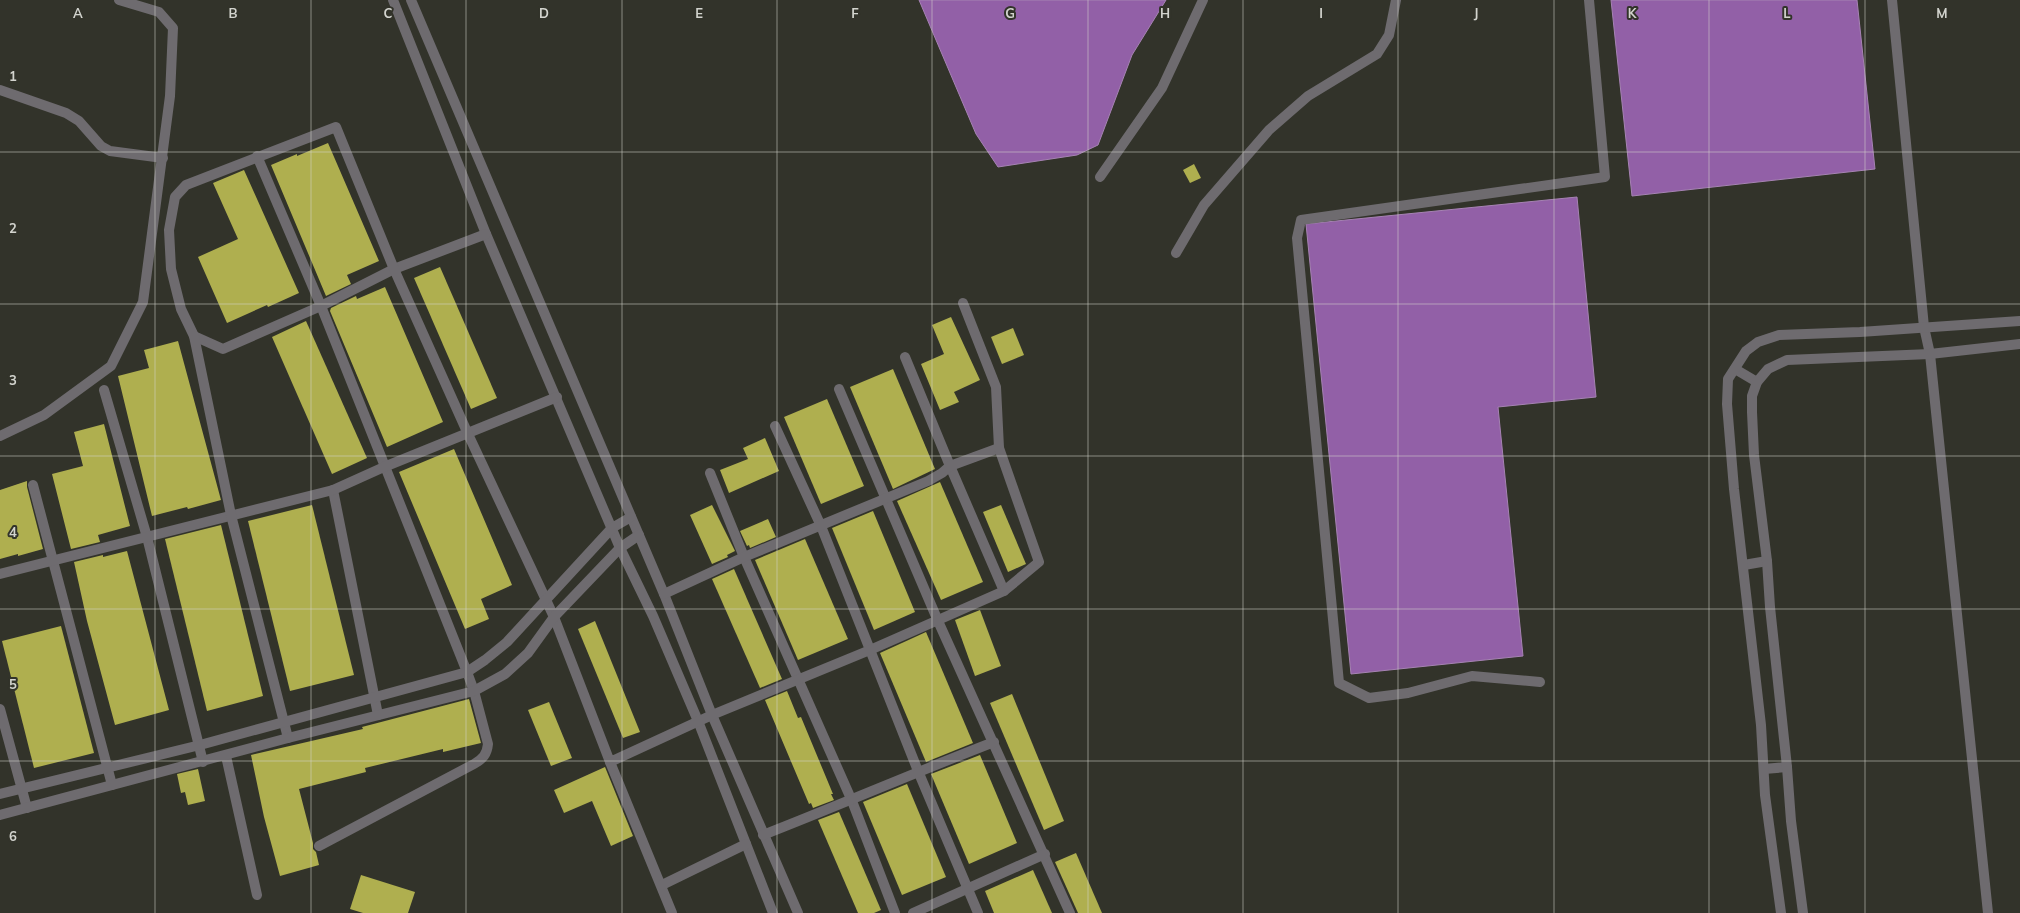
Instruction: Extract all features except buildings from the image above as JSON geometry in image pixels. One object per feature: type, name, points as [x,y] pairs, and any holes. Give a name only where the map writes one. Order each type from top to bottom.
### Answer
[{"type":"street","points":[[0,436],[44,415],[111,366],[143,302],[170,96],[173,28],[159,12],[119,0]]},
{"type":"street","points":[[393,0],[486,234],[557,397],[620,548],[653,616],[698,721],[772,913]]},
{"type":"street","points":[[411,0],[664,594],[712,715],[798,913]]},
{"type":"street","points":[[1100,177],[1162,88],[1203,0]]},
{"type":"street","points":[[1176,253],[1204,205],[1269,130],[1308,96],[1377,54],[1389,35],[1396,0]]},
{"type":"street","points":[[1540,682],[1472,676],[1408,693],[1369,698],[1339,683],[1297,238],[1301,220],[1605,177],[1589,0]]},
{"type":"street","points":[[1892,0],[1924,327],[1930,354],[1988,913]]},
{"type":"street","points":[[0,90],[66,113],[79,121],[101,146],[110,151],[163,158]]},
{"type":"street","points":[[288,738],[231,515],[194,336],[181,309],[171,269],[169,230],[176,197],[186,185],[257,156],[336,127],[394,268],[468,434],[554,617],[610,762],[662,884],[672,913]]},
{"type":"street","points":[[257,156],[321,306],[467,672],[474,691],[488,744],[488,751],[484,758],[320,846]]},
{"type":"street","points":[[194,336],[223,349],[321,306],[394,268],[486,234]]},
{"type":"street","points":[[610,762],[698,721],[870,650],[1004,592],[1039,562],[999,448],[996,387],[963,303]]},
{"type":"street","points":[[1781,913],[1767,814],[1761,725],[1727,404],[1728,378],[1746,351],[1758,342],[1779,335],[1860,332],[2020,321]]},
{"type":"street","points":[[1803,913],[1791,821],[1787,767],[1770,607],[1767,561],[1760,512],[1752,412],[1752,396],[1757,382],[1768,369],[1787,360],[1930,354],[2020,344]]},
{"type":"street","points":[[905,357],[1004,592]]},
{"type":"street","points":[[1735,369],[1757,382]]},
{"type":"street","points":[[839,389],[938,621],[1045,854],[1070,913]]},
{"type":"street","points":[[104,390],[147,537],[203,762]]},
{"type":"street","points":[[0,574],[333,490],[384,467],[557,397]]},
{"type":"street","points":[[775,426],[821,526],[918,771],[978,913]]},
{"type":"street","points":[[664,594],[744,557],[887,499],[937,476],[950,466],[999,448]]},
{"type":"street","points":[[710,473],[744,557],[852,801],[896,913]]},
{"type":"street","points":[[33,485],[112,785]]},
{"type":"street","points":[[333,490],[378,715]]},
{"type":"street","points":[[0,794],[200,745],[467,672],[485,660],[506,642],[612,528],[631,517]]},
{"type":"street","points":[[0,816],[288,738],[474,691],[505,674],[528,653],[554,617],[620,548],[639,535]]},
{"type":"street","points":[[1744,565],[1767,561]]},
{"type":"street","points":[[0,709],[27,808]]},
{"type":"street","points":[[763,835],[852,801],[918,771],[994,742]]},
{"type":"street","points":[[226,756],[257,895]]},
{"type":"street","points":[[1764,769],[1787,767]]},
{"type":"street","points":[[662,884],[746,844]]},
{"type":"street","points":[[913,913],[968,887],[1045,854]]},
{"type":"shaded area","points":[[919,0],[1166,0],[1132,55],[1098,145],[1077,155],[998,167],[976,134]]},
{"type":"shaded area","points":[[1611,0],[1857,0],[1875,169],[1632,196]]},
{"type":"shaded area","points":[[1577,197],[1596,397],[1498,407],[1523,656],[1351,674],[1306,224]]}]
